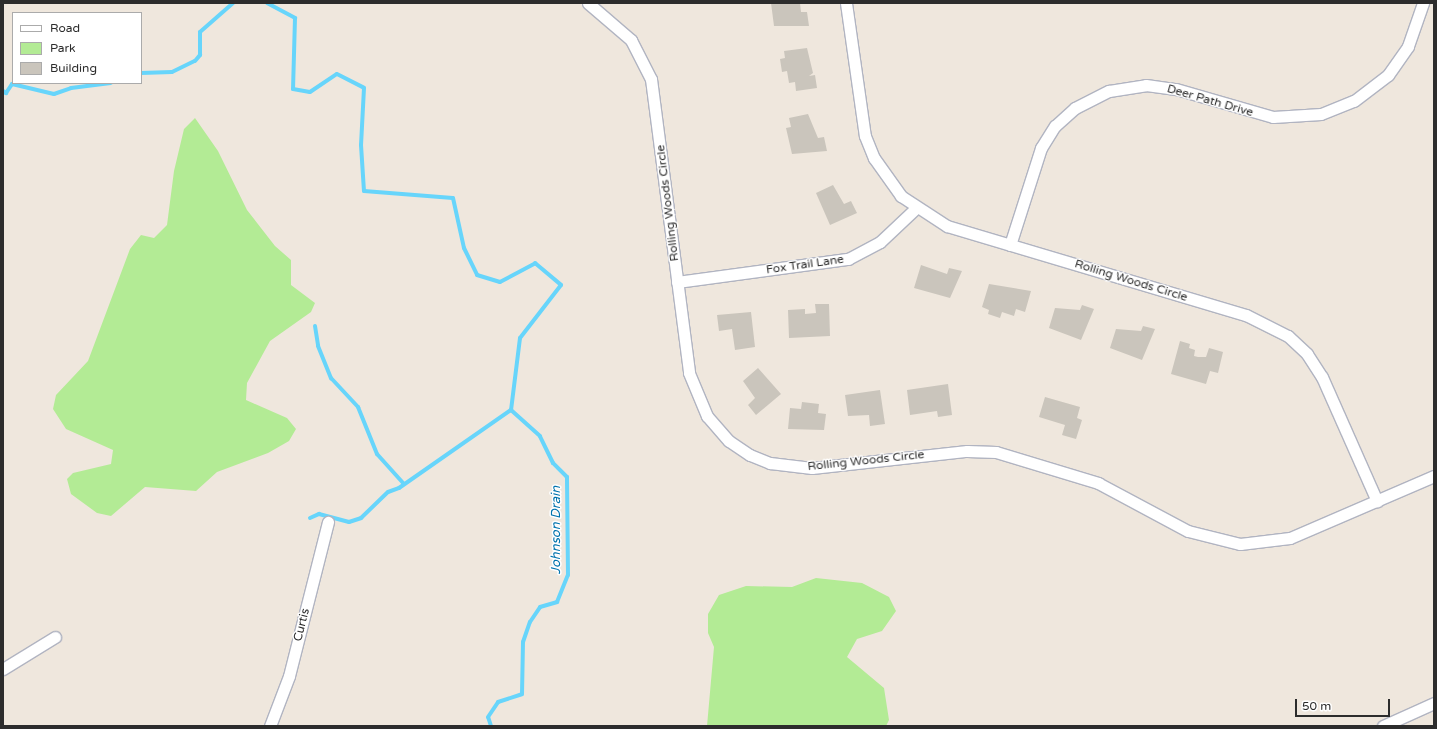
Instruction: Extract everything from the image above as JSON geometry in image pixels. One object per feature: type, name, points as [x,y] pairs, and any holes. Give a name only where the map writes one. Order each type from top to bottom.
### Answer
[{"type":"street","name":"Rolling Woods Circle","points":[[846,3],[865,136],[886,178],[916,208],[947,226],[1246,315],[1288,336],[1306,354],[1322,377],[1378,501]]},
{"type":"street","name":"Deer Path Drive","points":[[1010,245],[1041,148],[1055,126],[1075,108],[1109,91],[1146,85],[1176,89],[1273,117],[1326,113],[1354,101],[1388,75],[1408,46],[1423,3]]},
{"type":"street","name":"Rolling Woods Circle","points":[[596,5],[631,40],[651,79],[689,373],[700,405],[729,441],[770,463],[812,468],[967,451],[996,452],[1098,483],[1188,531],[1240,544],[1290,538],[1434,476]]},
{"type":"street","name":"Fox Trail Lane","points":[[677,282],[848,259],[880,242],[916,208]]},
{"type":"street","name":"Curtis","points":[[270,726],[289,676],[328,522]]},
{"type":"street","points":[[3,669],[55,637]]},
{"type":"street","points":[[1383,726],[1434,703]]},
{"type":"green space","points":[[195,118],[218,151],[247,210],[275,246],[291,260],[291,285],[315,303],[311,312],[270,341],[247,383],[246,400],[287,418],[296,429],[289,441],[268,453],[217,472],[196,491],[145,487],[111,516],[97,513],[71,494],[67,479],[73,473],[111,464],[113,450],[66,429],[53,409],[56,395],[88,361],[130,249],[141,235],[154,238],[167,225],[174,171],[184,129]]},
{"type":"green space","points":[[816,578],[862,583],[889,597],[896,611],[882,631],[857,639],[847,657],[884,688],[889,720],[886,726],[707,726],[714,647],[708,633],[708,614],[719,595],[746,586],[792,587]]},
{"type":"building","points":[[771,3],[800,3],[801,12],[807,12],[809,26],[774,26]]},
{"type":"building","points":[[807,48],[813,73],[809,76],[815,75],[817,88],[796,91],[795,82],[789,83],[787,71],[782,72],[780,59],[785,58],[784,51]]},
{"type":"building","points":[[808,114],[818,138],[824,137],[827,151],[792,154],[786,128],[791,127],[789,118]]},
{"type":"building","points":[[833,185],[844,204],[851,201],[857,213],[830,225],[816,193]]},
{"type":"building","points":[[921,265],[947,274],[949,268],[962,271],[950,298],[914,288]]},
{"type":"building","points":[[989,284],[1031,291],[1025,312],[1016,309],[1014,316],[1002,312],[1000,318],[988,314],[989,310],[982,307]]},
{"type":"building","points":[[815,304],[829,304],[830,336],[789,338],[788,310],[805,309],[805,314],[816,313]]},
{"type":"building","points":[[1082,305],[1094,309],[1081,340],[1049,328],[1055,308],[1080,310]]},
{"type":"building","points":[[751,312],[755,347],[735,350],[732,329],[719,331],[717,315]]},
{"type":"building","points":[[1143,326],[1155,329],[1142,360],[1110,348],[1116,329],[1141,331]]},
{"type":"building","points":[[1180,341],[1190,344],[1189,348],[1195,350],[1194,356],[1206,357],[1209,348],[1223,352],[1218,373],[1210,371],[1206,384],[1171,374]]},
{"type":"building","points":[[758,368],[781,394],[756,415],[748,405],[755,398],[743,381]]},
{"type":"building","points":[[948,384],[952,415],[938,417],[937,411],[910,415],[907,390]]},
{"type":"building","points":[[880,390],[885,424],[870,426],[869,415],[848,416],[845,395]]},
{"type":"building","points":[[1045,397],[1080,407],[1077,418],[1082,420],[1076,439],[1062,435],[1065,425],[1039,417]]},
{"type":"building","points":[[802,402],[819,404],[818,413],[826,414],[824,430],[788,429],[790,408],[801,409]]},
{"type":"waterway","points":[[142,73],[172,72],[195,61],[200,55],[200,32],[233,3]]},
{"type":"waterway","name":"Johnson Drain","points":[[267,3],[295,18],[293,89],[310,92],[337,74],[364,88],[361,145],[364,191],[453,198],[464,248],[477,275],[500,282],[535,263],[561,285],[520,338],[511,410]]},
{"type":"waterway","points":[[3,91],[6,93],[12,84]]},
{"type":"waterway","points":[[12,84],[54,94],[71,88],[103,84]]},
{"type":"waterway","points":[[315,326],[318,346],[331,378],[358,407],[377,454],[404,484]]},
{"type":"waterway","points":[[310,518],[319,514],[349,522],[361,518],[388,492],[399,488],[511,410]]},
{"type":"waterway","name":"Johnson Drain","points":[[491,726],[488,717],[498,702],[522,694],[523,642],[530,622],[540,607],[557,602],[568,575],[567,477],[553,463],[540,436],[511,410]]}]
